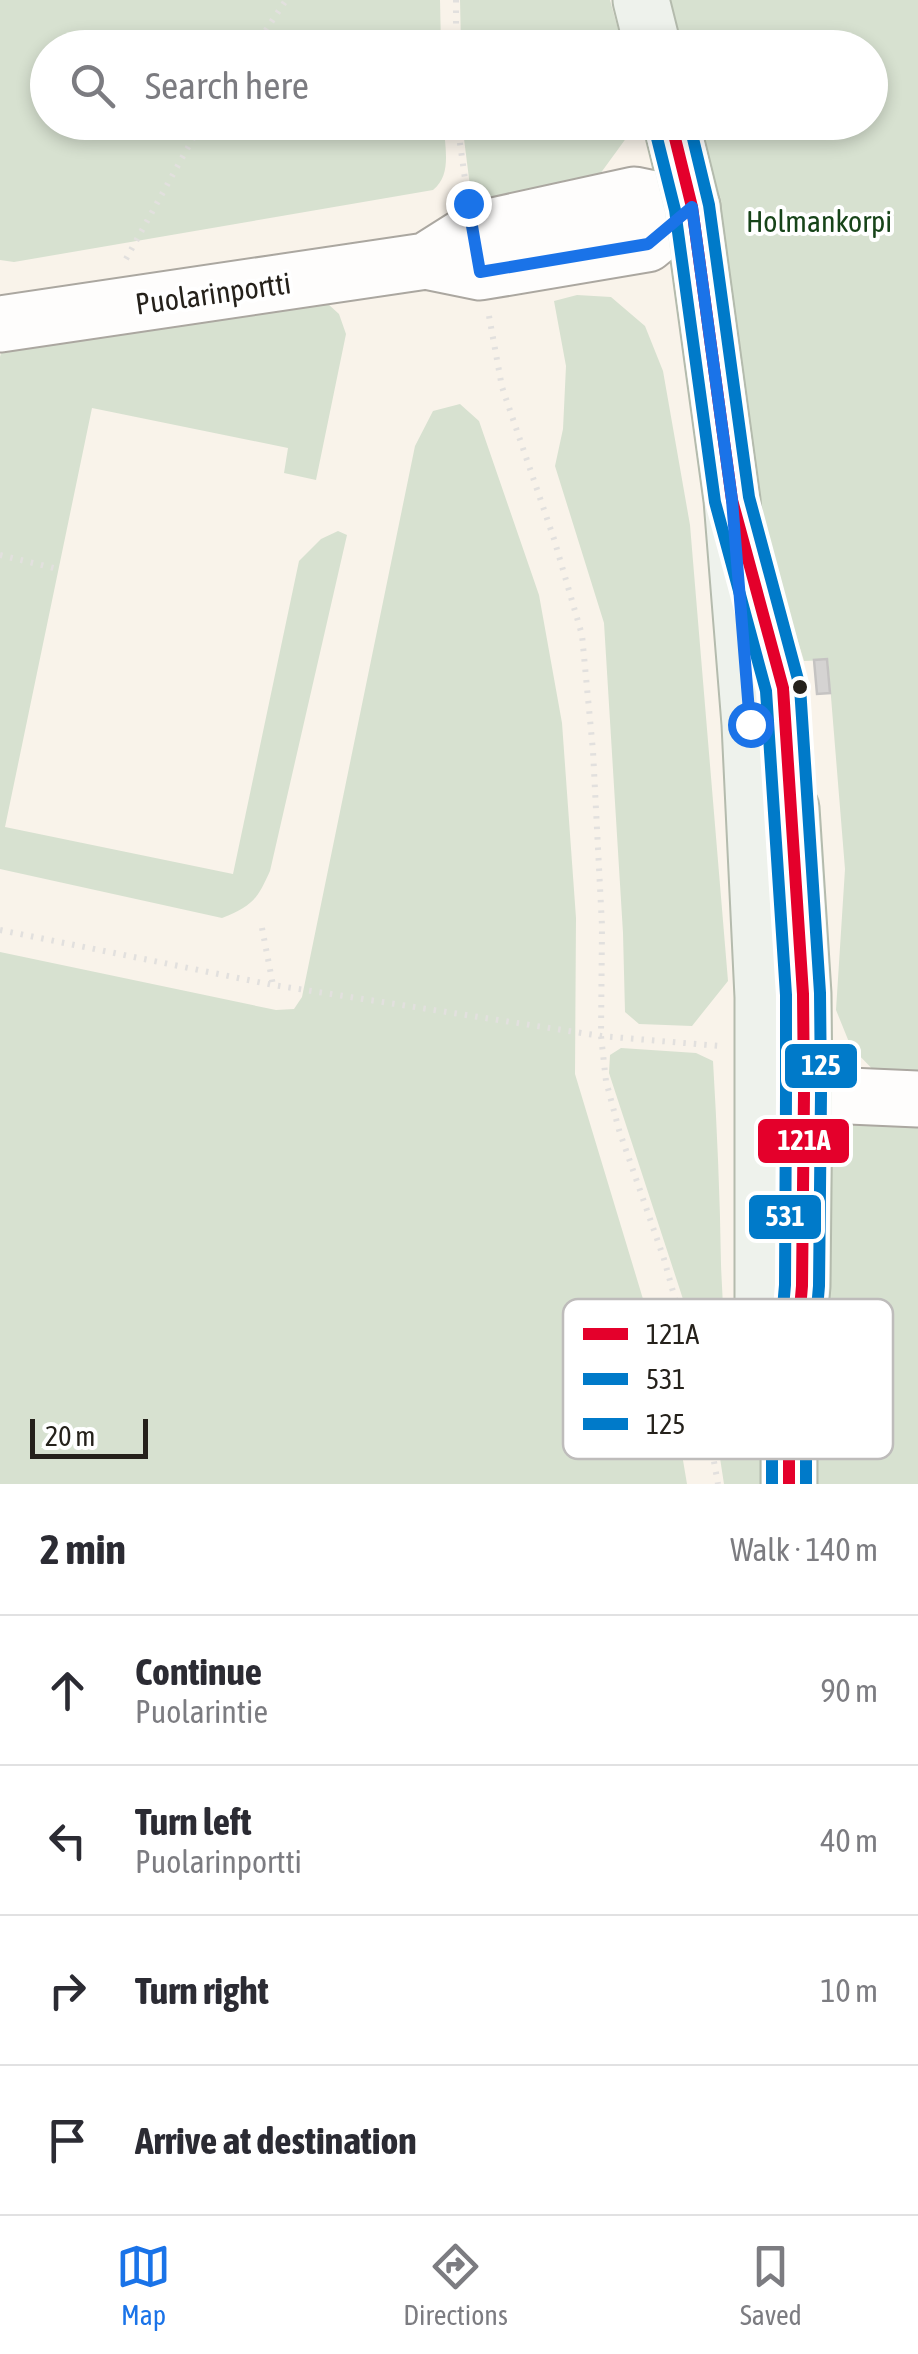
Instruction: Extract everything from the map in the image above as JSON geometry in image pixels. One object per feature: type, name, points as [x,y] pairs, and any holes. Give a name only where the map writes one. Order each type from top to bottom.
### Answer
[{"type":"main road","points":[[641,0],[648,30]]},
{"type":"main road","points":[[675,140],[692,207],[732,500],[784,688],[803,994],[784,1094],[801,1299]]},
{"type":"street","name":"Puolarinportti","points":[[0,324],[477,251],[634,196],[692,207]]},
{"type":"street","points":[[784,1094],[918,1099]]},
{"type":"path","points":[[266,30],[286,0]]},
{"type":"path","points":[[456,0],[456,30]]},
{"type":"path","points":[[126,259],[192,140]]},
{"type":"path","points":[[460,140],[502,387],[582,635],[593,751],[602,926],[601,1036],[606,1080],[675,1299]]},
{"type":"path","points":[[0,555],[58,569]]},
{"type":"path","points":[[262,928],[273,984]]},
{"type":"path","points":[[0,930],[273,984],[601,1036],[726,1046]]},
{"type":"path","points":[[714,1459],[718,1484]]},
{"type":"green space","points":[[0,0],[440,0],[441,30],[30,30],[30,140],[445,140],[446,159],[443,176],[433,190],[14,262],[0,260]]},
{"type":"green space","points":[[460,0],[610,0],[618,30],[461,30]]},
{"type":"green space","name":"Holmankorpi","points":[[663,0],[918,0],[918,1082],[885,1082],[851,1047],[836,1010],[845,869],[828,660],[804,661],[762,524],[726,256],[698,140],[888,140],[888,30],[671,30]]},
{"type":"green space","points":[[464,140],[625,140],[600,174],[540,201],[473,210]]},
{"type":"green space","points":[[577,295],[611,297],[645,326],[663,371],[690,525],[728,981],[692,1026],[639,1024],[625,1012],[604,623],[555,466],[563,429],[566,366],[554,301]]},
{"type":"green space","points":[[328,304],[339,314],[346,334],[316,480],[284,473],[288,448],[92,408],[5,827],[233,874],[299,561],[321,539],[338,531],[347,535],[270,871],[261,889],[247,906],[222,918],[0,869],[2,348],[17,337]]},
{"type":"green space","points":[[460,404],[479,421],[539,595],[562,723],[576,918],[575,1074],[643,1299],[563,1299],[563,1459],[683,1459],[687,1484],[0,1484],[0,952],[276,1010],[294,1009],[302,997],[415,446],[433,411]]},
{"type":"green space","points":[[621,1048],[696,1053],[713,1061],[722,1299],[683,1299],[609,1073],[610,1055]]},
{"type":"green space","points":[[853,1117],[918,1118],[918,1484],[815,1484],[815,1459],[893,1459],[893,1299],[818,1299],[820,1137]]},
{"type":"green space","points":[[720,1459],[760,1459],[760,1484],[724,1484]]},
{"type":"building","points":[[827,659],[830,693],[817,694],[814,660]]},
{"type":"transit line","name":"531","points":[[658,140],[675,210],[715,502],[766,691],[786,995],[784,1299]]},
{"type":"transit line","name":"121A","points":[[675,140],[692,207],[732,500],[783,688],[803,994],[801,1299]]},
{"type":"transit line","name":"125","points":[[693,140],[709,205],[749,497],[800,687],[820,993],[818,1299]]},
{"type":"transit line","name":"531","points":[[772,1459],[772,1484]]},
{"type":"transit line","name":"121A","points":[[789,1459],[789,1484]]},
{"type":"transit line","name":"125","points":[[806,1459],[806,1484]]},
{"type":"route","points":[[468,203],[480,272],[648,244],[692,207],[732,500],[750,724]]}]
